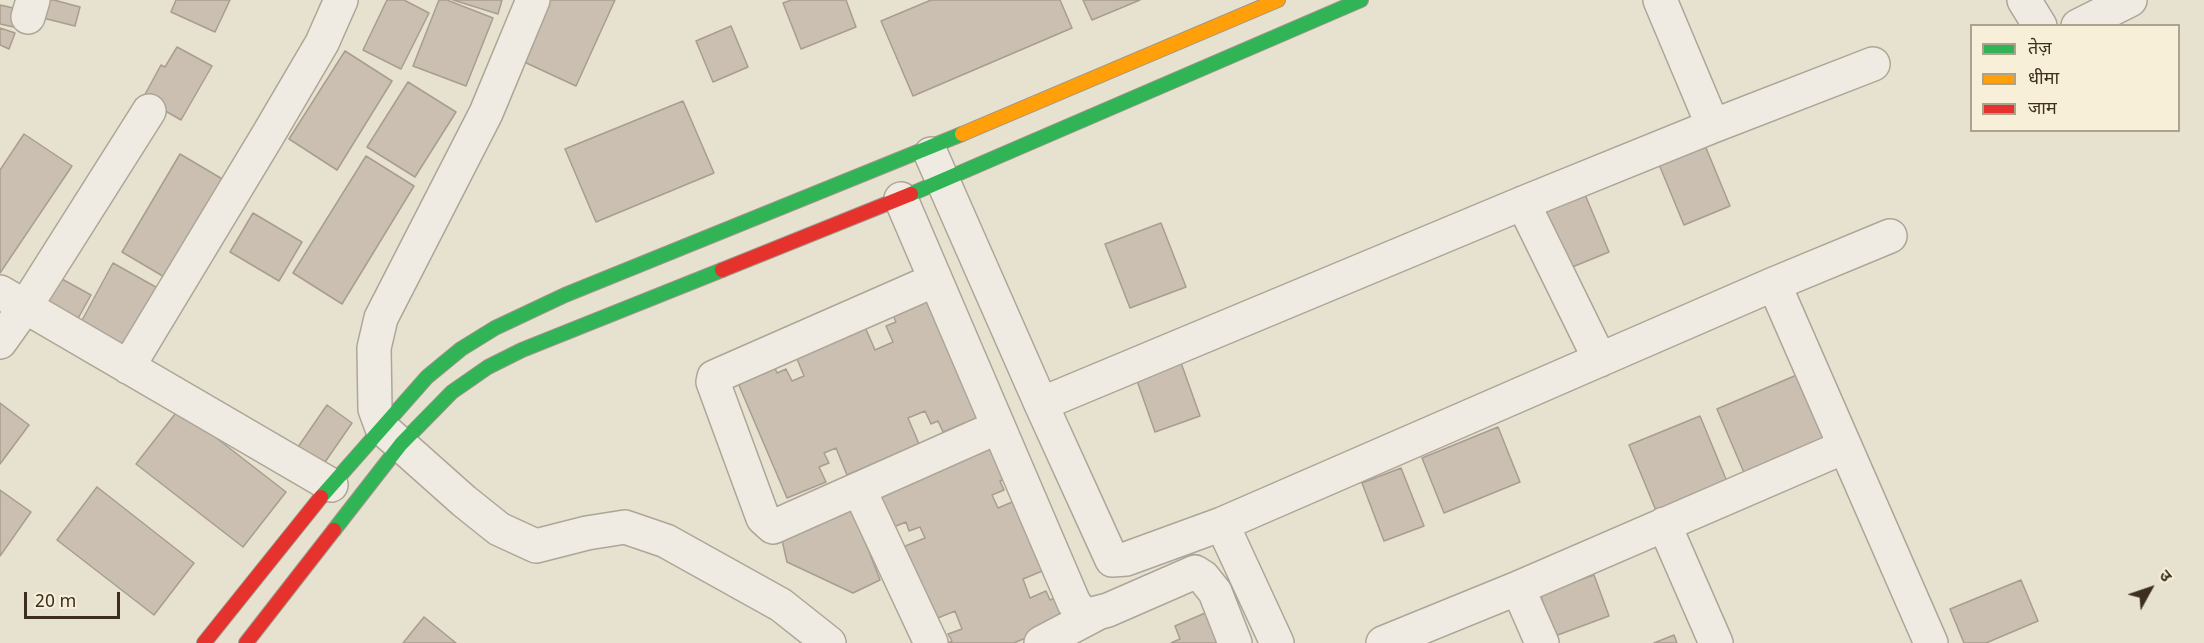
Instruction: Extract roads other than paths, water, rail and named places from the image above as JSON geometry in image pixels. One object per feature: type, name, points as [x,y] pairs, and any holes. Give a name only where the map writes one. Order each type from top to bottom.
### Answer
[{"type":"street","points":[[129,367],[322,43],[341,0]]},
{"type":"street","points":[[533,0],[486,114],[381,318],[374,348],[375,409],[391,436],[464,501],[500,529],[536,546],[587,533],[626,527],[666,541],[781,604],[829,643]]},
{"type":"street","points":[[246,643],[391,436],[427,376],[461,349],[495,328],[565,295],[929,148],[1278,0]]},
{"type":"street","points":[[204,643],[331,485],[391,436],[488,367],[522,350],[901,199],[1361,0]]},
{"type":"street","points":[[1660,0],[1713,126]]},
{"type":"street","points":[[2024,0],[2039,24]]},
{"type":"street","points":[[2082,24],[2130,0]]},
{"type":"street","points":[[1041,404],[1523,203],[1873,64]]},
{"type":"street","points":[[0,342],[13,300],[149,111]]},
{"type":"street","points":[[929,148],[1112,560],[1126,559],[1222,524],[1774,284],[1890,236]]},
{"type":"street","points":[[901,199],[1074,603],[1082,613],[1089,615],[1098,613]]},
{"type":"street","points":[[1523,203],[1600,360]]},
{"type":"street","points":[[935,280],[714,377],[713,382],[763,518],[773,527],[998,427]]},
{"type":"street","points":[[1774,284],[1930,643]]},
{"type":"street","points":[[13,300],[331,485]]},
{"type":"street","points":[[1383,643],[1518,588],[1844,447]]},
{"type":"street","points":[[859,489],[931,643]]},
{"type":"street","points":[[1222,524],[1277,643]]},
{"type":"street","points":[[1664,524],[1716,643]]},
{"type":"street","points":[[1041,643],[1098,613],[1195,572],[1203,577],[1215,592],[1235,643]]},
{"type":"street","points":[[1518,588],[1542,643]]}]
